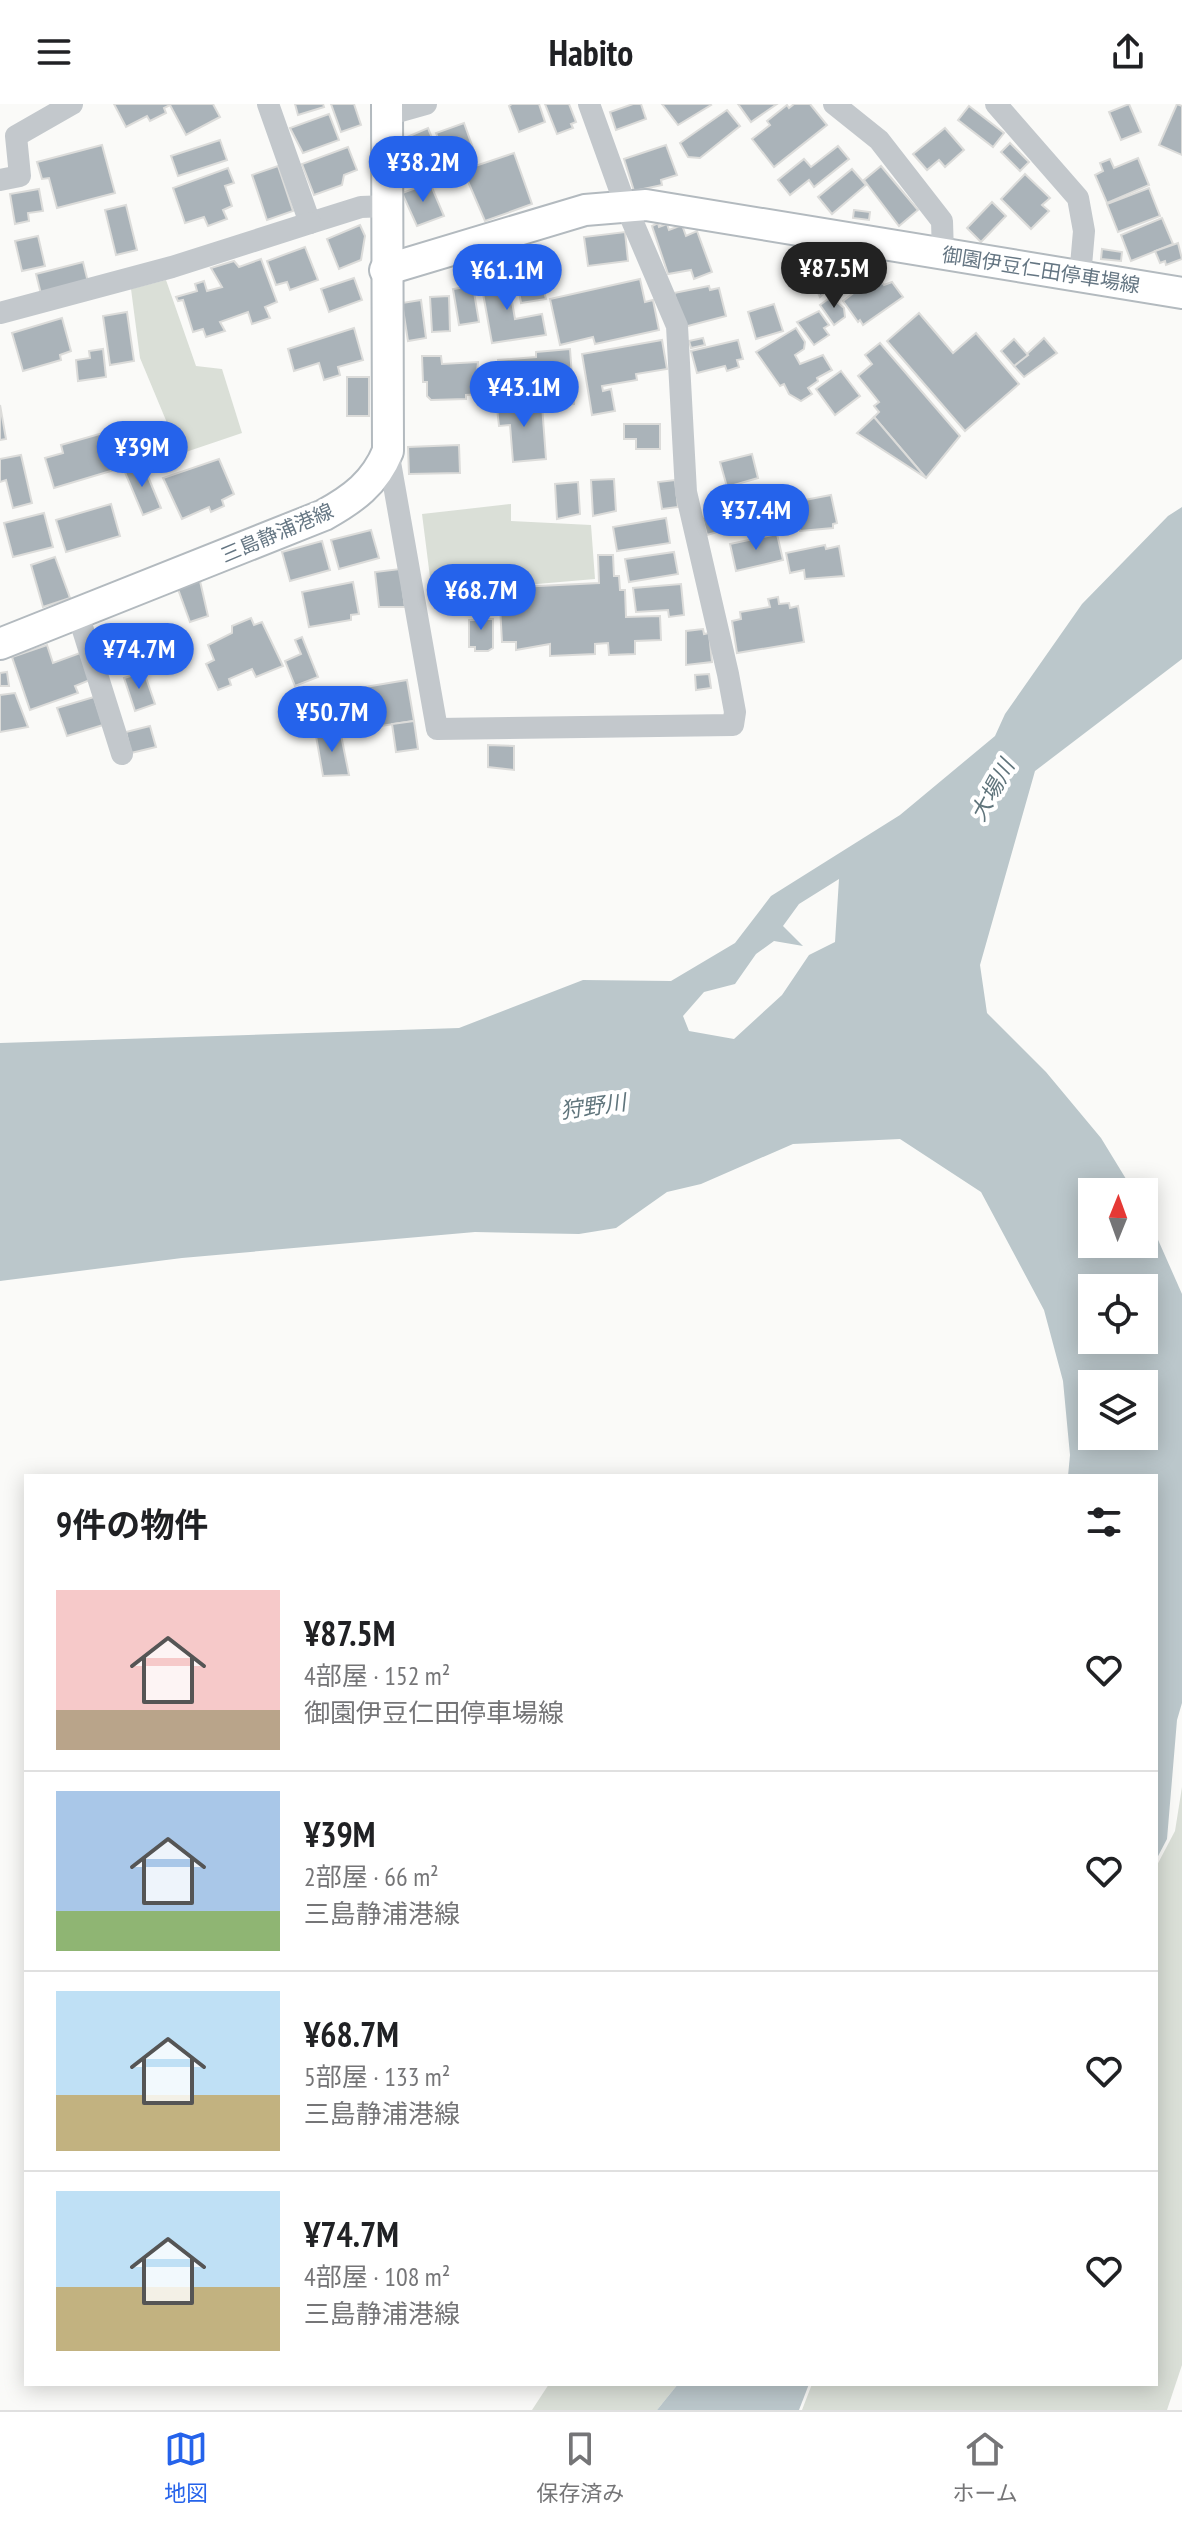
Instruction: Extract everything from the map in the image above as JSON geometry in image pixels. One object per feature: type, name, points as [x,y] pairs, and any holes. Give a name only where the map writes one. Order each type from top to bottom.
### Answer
[{"type":"main road","points":[[387,110],[385,270],[388,451]]},
{"type":"main road","name":"御園伊豆仁田停車場線","points":[[385,270],[585,210],[625,204],[1182,293]]},
{"type":"main road","name":"三島静浦港線","points":[[0,644],[324,515],[368,485],[381,470],[388,451]]},
{"type":"street","points":[[0,180],[20,176],[16,136],[72,104]]},
{"type":"street","points":[[268,104],[310,223]]},
{"type":"street","points":[[387,110],[426,104]]},
{"type":"street","points":[[388,451],[437,729],[733,725],[735,712],[728,674],[686,492],[677,326],[625,204],[589,104]]},
{"type":"street","points":[[834,104],[879,140],[942,221],[943,254]]},
{"type":"street","points":[[996,104],[1078,198],[1084,231],[1080,277]]},
{"type":"street","points":[[0,313],[172,267],[361,207],[387,206]]},
{"type":"street","points":[[78,614],[122,754]]},
{"type":"shaded area","points":[[166,280],[196,366],[222,369],[242,433],[180,454],[140,358],[131,289]]},
{"type":"shaded area","points":[[511,504],[511,521],[591,525],[595,579],[432,593],[422,514]]},
{"type":"shaded area","points":[[1182,1787],[1182,2365],[1167,2410],[802,2410],[811,2386],[1158,2386],[1158,1863],[1175,1831]]},
{"type":"shaded area","points":[[548,2386],[676,2386],[657,2410],[532,2410]]},
{"type":"water","points":[[1182,507],[1182,659],[1035,771],[980,965],[987,1013],[1046,1072],[1101,1138],[1125,1178],[1078,1178],[1078,1258],[1158,1258],[1158,1240],[1182,1294],[1182,1703],[1177,1720],[1167,1839],[1158,1856],[1158,1474],[1068,1474],[1070,1455],[1063,1381],[1044,1310],[981,1192],[900,1139],[793,1144],[701,1184],[667,1192],[616,1228],[579,1234],[475,1232],[182,1258],[0,1281],[0,1043],[459,1028],[583,980],[671,981],[735,943],[771,896],[900,815],[995,736],[1005,714],[1082,604],[1168,516]],"holes":[[[839,879],[835,942],[809,955],[782,995],[734,1039],[689,1031],[683,1016],[704,992],[735,984],[756,954],[774,941],[803,946],[783,926],[799,904]]]},
{"type":"water","points":[[676,2386],[808,2386],[799,2410],[657,2410]]},
{"type":"building","points":[[114,104],[213,104],[220,117],[186,135],[170,105],[164,108],[166,113],[150,121],[147,116],[126,127]]},
{"type":"building","points":[[295,104],[323,104],[324,107],[298,115]]},
{"type":"building","points":[[331,104],[354,104],[361,125],[341,132]]},
{"type":"building","points":[[539,104],[545,122],[519,132],[509,106]]},
{"type":"building","points":[[545,104],[569,104],[576,122],[571,124],[573,128],[557,134]]},
{"type":"building","points":[[641,104],[646,119],[616,130],[610,112]]},
{"type":"building","points":[[662,104],[710,104],[711,105],[678,125]]},
{"type":"building","points":[[738,104],[777,104],[751,122]]},
{"type":"building","points":[[794,104],[810,104],[827,125],[774,167],[752,139],[770,125],[767,121],[787,105],[789,108]]},
{"type":"building","points":[[1129,104],[1141,132],[1121,140],[1109,112]]},
{"type":"building","points":[[1177,104],[1182,106],[1182,155],[1159,145]]},
{"type":"building","points":[[969,106],[1004,133],[993,147],[958,120]]},
{"type":"building","points":[[727,110],[740,126],[700,158],[688,157],[680,143]]},
{"type":"building","points":[[329,114],[339,140],[303,153],[290,128]]},
{"type":"building","points":[[464,123],[474,151],[447,161],[436,133]]},
{"type":"building","points":[[428,128],[445,170],[414,177],[403,154],[413,150],[407,137]]},
{"type":"building","points":[[945,128],[964,150],[945,167],[939,160],[927,170],[913,154]]},
{"type":"building","points":[[220,140],[227,160],[178,176],[171,156]]},
{"type":"building","points":[[1010,143],[1029,162],[1020,171],[1001,152]]},
{"type":"building","points":[[102,145],[115,193],[57,208],[49,178],[42,179],[37,162]]},
{"type":"building","points":[[666,145],[677,175],[661,180],[662,185],[634,191],[624,159]]},
{"type":"building","points":[[838,146],[849,159],[814,187],[809,180],[790,195],[778,180],[804,159],[811,167]]},
{"type":"building","points":[[348,147],[357,170],[344,175],[342,185],[314,195],[302,164]]},
{"type":"building","points":[[514,153],[532,204],[485,221],[463,170]]},
{"type":"building","points":[[1138,158],[1149,185],[1107,203],[1095,175],[1103,171],[1100,163],[1110,159],[1114,168]]},
{"type":"building","points":[[278,166],[293,211],[267,220],[252,175]]},
{"type":"building","points":[[881,166],[918,210],[899,226],[864,180]]},
{"type":"building","points":[[228,168],[234,183],[225,186],[232,206],[223,210],[227,219],[208,226],[204,217],[185,223],[173,188]]},
{"type":"building","points":[[852,169],[866,185],[832,214],[818,197]]},
{"type":"building","points":[[1025,174],[1050,198],[1042,205],[1049,211],[1031,229],[1001,199]]},
{"type":"building","points":[[430,183],[444,216],[417,226],[402,193]]},
{"type":"building","points":[[1149,188],[1160,216],[1118,232],[1107,204]]},
{"type":"building","points":[[39,189],[43,211],[28,213],[29,221],[15,224],[10,194]]},
{"type":"building","points":[[992,202],[1006,216],[981,242],[967,228]]},
{"type":"building","points":[[126,205],[137,250],[116,255],[105,210]]},
{"type":"building","points":[[854,210],[870,212],[869,220],[853,218]]},
{"type":"building","points":[[1162,218],[1173,244],[1131,261],[1121,235]]},
{"type":"building","points":[[658,223],[659,227],[667,224],[669,230],[682,225],[686,236],[697,231],[712,272],[694,279],[691,270],[668,274],[652,226]]},
{"type":"building","points":[[360,225],[365,236],[361,260],[339,269],[327,239]]},
{"type":"building","points":[[625,232],[628,261],[588,266],[584,237]]},
{"type":"building","points":[[38,236],[45,266],[22,271],[15,241]]},
{"type":"building","points":[[1178,243],[1182,259],[1166,265],[1165,261],[1160,263],[1155,251]]},
{"type":"building","points":[[305,247],[318,280],[290,290],[287,282],[276,285],[267,261]]},
{"type":"building","points":[[1102,249],[1122,252],[1121,261],[1101,259]]},
{"type":"building","points":[[261,259],[277,302],[265,307],[270,318],[252,324],[248,312],[220,322],[225,331],[206,337],[203,329],[193,332],[183,300],[178,301],[176,297],[197,291],[195,284],[204,281],[207,291],[222,287],[211,268],[234,261],[239,267]]},
{"type":"building","points":[[536,259],[546,299],[521,303],[514,263]]},
{"type":"building","points":[[836,261],[843,275],[820,297],[809,274]]},
{"type":"building","points":[[83,262],[88,282],[41,294],[36,274]]},
{"type":"building","points":[[868,264],[884,285],[892,282],[903,297],[863,325],[843,301],[860,288],[853,279]]},
{"type":"building","points":[[507,272],[515,319],[542,314],[546,335],[492,343],[480,277]]},
{"type":"building","points":[[354,278],[362,300],[329,312],[321,289]]},
{"type":"building","points":[[640,279],[645,302],[653,300],[659,330],[595,344],[593,337],[560,345],[550,299]]},
{"type":"building","points":[[473,286],[479,322],[459,325],[453,289]]},
{"type":"building","points":[[709,286],[710,290],[719,288],[726,316],[684,327],[674,293]]},
{"type":"building","points":[[449,296],[450,331],[432,332],[430,297]]},
{"type":"building","points":[[831,297],[844,308],[845,317],[834,325],[820,305]]},
{"type":"building","points":[[421,300],[426,338],[408,341],[402,303]]},
{"type":"building","points":[[774,304],[783,331],[756,339],[748,312]]},
{"type":"building","points":[[819,311],[829,325],[824,328],[829,335],[814,345],[797,322]]},
{"type":"building","points":[[127,312],[134,361],[110,365],[103,316]]},
{"type":"building","points":[[919,313],[953,353],[976,333],[1019,384],[965,431],[887,341]]},
{"type":"building","points":[[62,318],[71,351],[60,355],[61,360],[23,371],[12,333]]},
{"type":"building","points":[[354,328],[363,360],[338,367],[340,375],[324,380],[319,363],[294,371],[288,349]]},
{"type":"building","points":[[796,328],[805,342],[804,349],[795,355],[800,364],[823,355],[832,370],[817,378],[818,381],[808,388],[812,394],[801,401],[789,394],[784,384],[780,386],[756,352]]},
{"type":"building","points":[[703,338],[705,345],[691,348],[689,341]]},
{"type":"building","points":[[1044,338],[1057,353],[1024,377],[1014,366]]},
{"type":"building","points":[[1014,339],[1028,355],[1014,366],[1001,351]]},
{"type":"building","points":[[662,340],[667,369],[636,374],[637,380],[602,386],[603,391],[611,389],[615,411],[592,415],[582,354]]},
{"type":"building","points":[[738,340],[743,359],[737,360],[739,367],[727,371],[725,366],[697,373],[691,351]]},
{"type":"building","points":[[880,343],[960,436],[926,478],[874,417],[879,412],[874,406],[879,402],[858,376],[872,364],[865,355]]},
{"type":"building","points":[[103,349],[106,377],[78,381],[76,360],[90,358],[89,351]]},
{"type":"building","points":[[570,349],[574,404],[553,405],[552,389],[526,391],[526,382],[499,383],[498,360],[536,357],[536,352]]},
{"type":"building","points":[[422,356],[441,356],[442,364],[478,362],[477,373],[483,373],[483,394],[466,395],[466,399],[431,400],[427,396],[427,382],[423,382]]},
{"type":"building","points":[[841,371],[860,396],[835,415],[816,389]]},
{"type":"building","points":[[347,377],[369,377],[369,416],[347,416]]},
{"type":"building","points":[[517,398],[518,407],[542,405],[546,459],[513,462],[510,425],[499,426],[496,400]]},
{"type":"building","points":[[0,405],[6,439],[0,440]]},
{"type":"building","points":[[874,417],[926,478],[857,433]]},
{"type":"building","points":[[624,424],[660,424],[660,449],[636,449],[636,439],[624,439]]},
{"type":"building","points":[[103,433],[114,470],[54,488],[45,458],[63,453],[61,445]]},
{"type":"building","points":[[459,445],[460,473],[409,474],[408,447]]},
{"type":"building","points":[[752,454],[758,478],[727,487],[720,462]]},
{"type":"building","points":[[21,455],[32,503],[13,508],[6,480],[0,482],[0,459]]},
{"type":"building","points":[[219,459],[234,494],[222,500],[224,506],[211,512],[209,507],[182,519],[163,478]]},
{"type":"building","points":[[142,462],[161,508],[143,515],[124,470]]},
{"type":"building","points":[[614,479],[616,511],[593,516],[591,480]]},
{"type":"building","points":[[675,480],[678,507],[662,509],[658,482]]},
{"type":"building","points":[[578,482],[580,514],[557,519],[555,484]]},
{"type":"building","points":[[762,495],[769,521],[739,529],[734,512],[730,513],[729,507],[733,506],[732,503]]},
{"type":"building","points":[[831,495],[837,523],[833,524],[833,528],[800,531],[798,524],[794,525],[789,503]]},
{"type":"building","points":[[111,504],[120,536],[66,552],[56,520]]},
{"type":"building","points":[[720,512],[724,530],[707,535],[702,517]]},
{"type":"building","points":[[44,513],[53,547],[13,557],[4,523]]},
{"type":"building","points":[[666,518],[670,543],[617,551],[613,527]]},
{"type":"building","points":[[371,530],[379,558],[339,569],[331,540]]},
{"type":"building","points":[[777,534],[783,560],[736,571],[730,544]]},
{"type":"building","points":[[322,541],[330,570],[290,581],[282,552]]},
{"type":"building","points":[[825,545],[826,549],[839,546],[844,576],[805,579],[804,570],[790,573],[786,553]]},
{"type":"building","points":[[674,552],[678,574],[629,582],[625,559]]},
{"type":"building","points":[[598,555],[613,555],[614,576],[619,576],[620,590],[625,590],[626,617],[660,616],[661,640],[635,641],[635,654],[609,655],[608,643],[595,644],[595,654],[550,656],[550,644],[516,650],[516,642],[502,642],[500,607],[481,608],[480,589],[599,583]]},
{"type":"building","points":[[55,557],[70,598],[43,607],[31,565]]},
{"type":"building","points":[[400,569],[405,607],[379,607],[375,572]]},
{"type":"building","points":[[200,581],[208,616],[190,622],[178,589]]},
{"type":"building","points":[[353,582],[359,614],[351,615],[351,620],[309,627],[302,592]]},
{"type":"building","points":[[681,584],[684,615],[669,617],[668,610],[636,612],[633,588]]},
{"type":"building","points":[[778,597],[779,604],[789,603],[790,608],[798,606],[804,642],[737,653],[732,621],[741,619],[740,612],[770,607],[768,599]]},
{"type":"building","points":[[474,611],[488,612],[488,619],[493,619],[493,648],[488,651],[475,651],[475,647],[469,647],[469,620],[474,620]]},
{"type":"building","points":[[251,618],[254,625],[262,622],[283,666],[256,677],[252,669],[229,679],[231,685],[218,690],[206,664],[214,660],[208,645],[232,633],[232,626]]},
{"type":"building","points":[[703,629],[704,634],[709,633],[712,662],[686,665],[686,631]]},
{"type":"building","points":[[302,637],[318,677],[295,686],[285,661],[301,654],[295,640]]},
{"type":"building","points":[[47,645],[53,663],[80,653],[90,680],[75,686],[78,693],[30,710],[12,657]]},
{"type":"building","points":[[7,672],[9,686],[0,686],[0,673]]},
{"type":"building","points":[[144,672],[155,704],[135,711],[124,678]]},
{"type":"building","points":[[709,674],[711,688],[696,690],[695,675]]},
{"type":"building","points":[[407,680],[414,721],[347,731],[341,691]]},
{"type":"building","points":[[15,693],[28,727],[0,732],[0,695]]},
{"type":"building","points":[[94,697],[103,725],[67,736],[57,708]]},
{"type":"building","points":[[414,721],[418,749],[396,752],[392,724]]},
{"type":"building","points":[[150,726],[156,747],[131,753],[126,732]]},
{"type":"building","points":[[340,730],[349,775],[323,776],[316,736]]},
{"type":"building","points":[[488,745],[514,746],[514,770],[488,767]]},
{"type":"water label","name":"大場川","points":[[992,790]]},
{"type":"water label","name":"狩野川","points":[[593,1106]]}]
